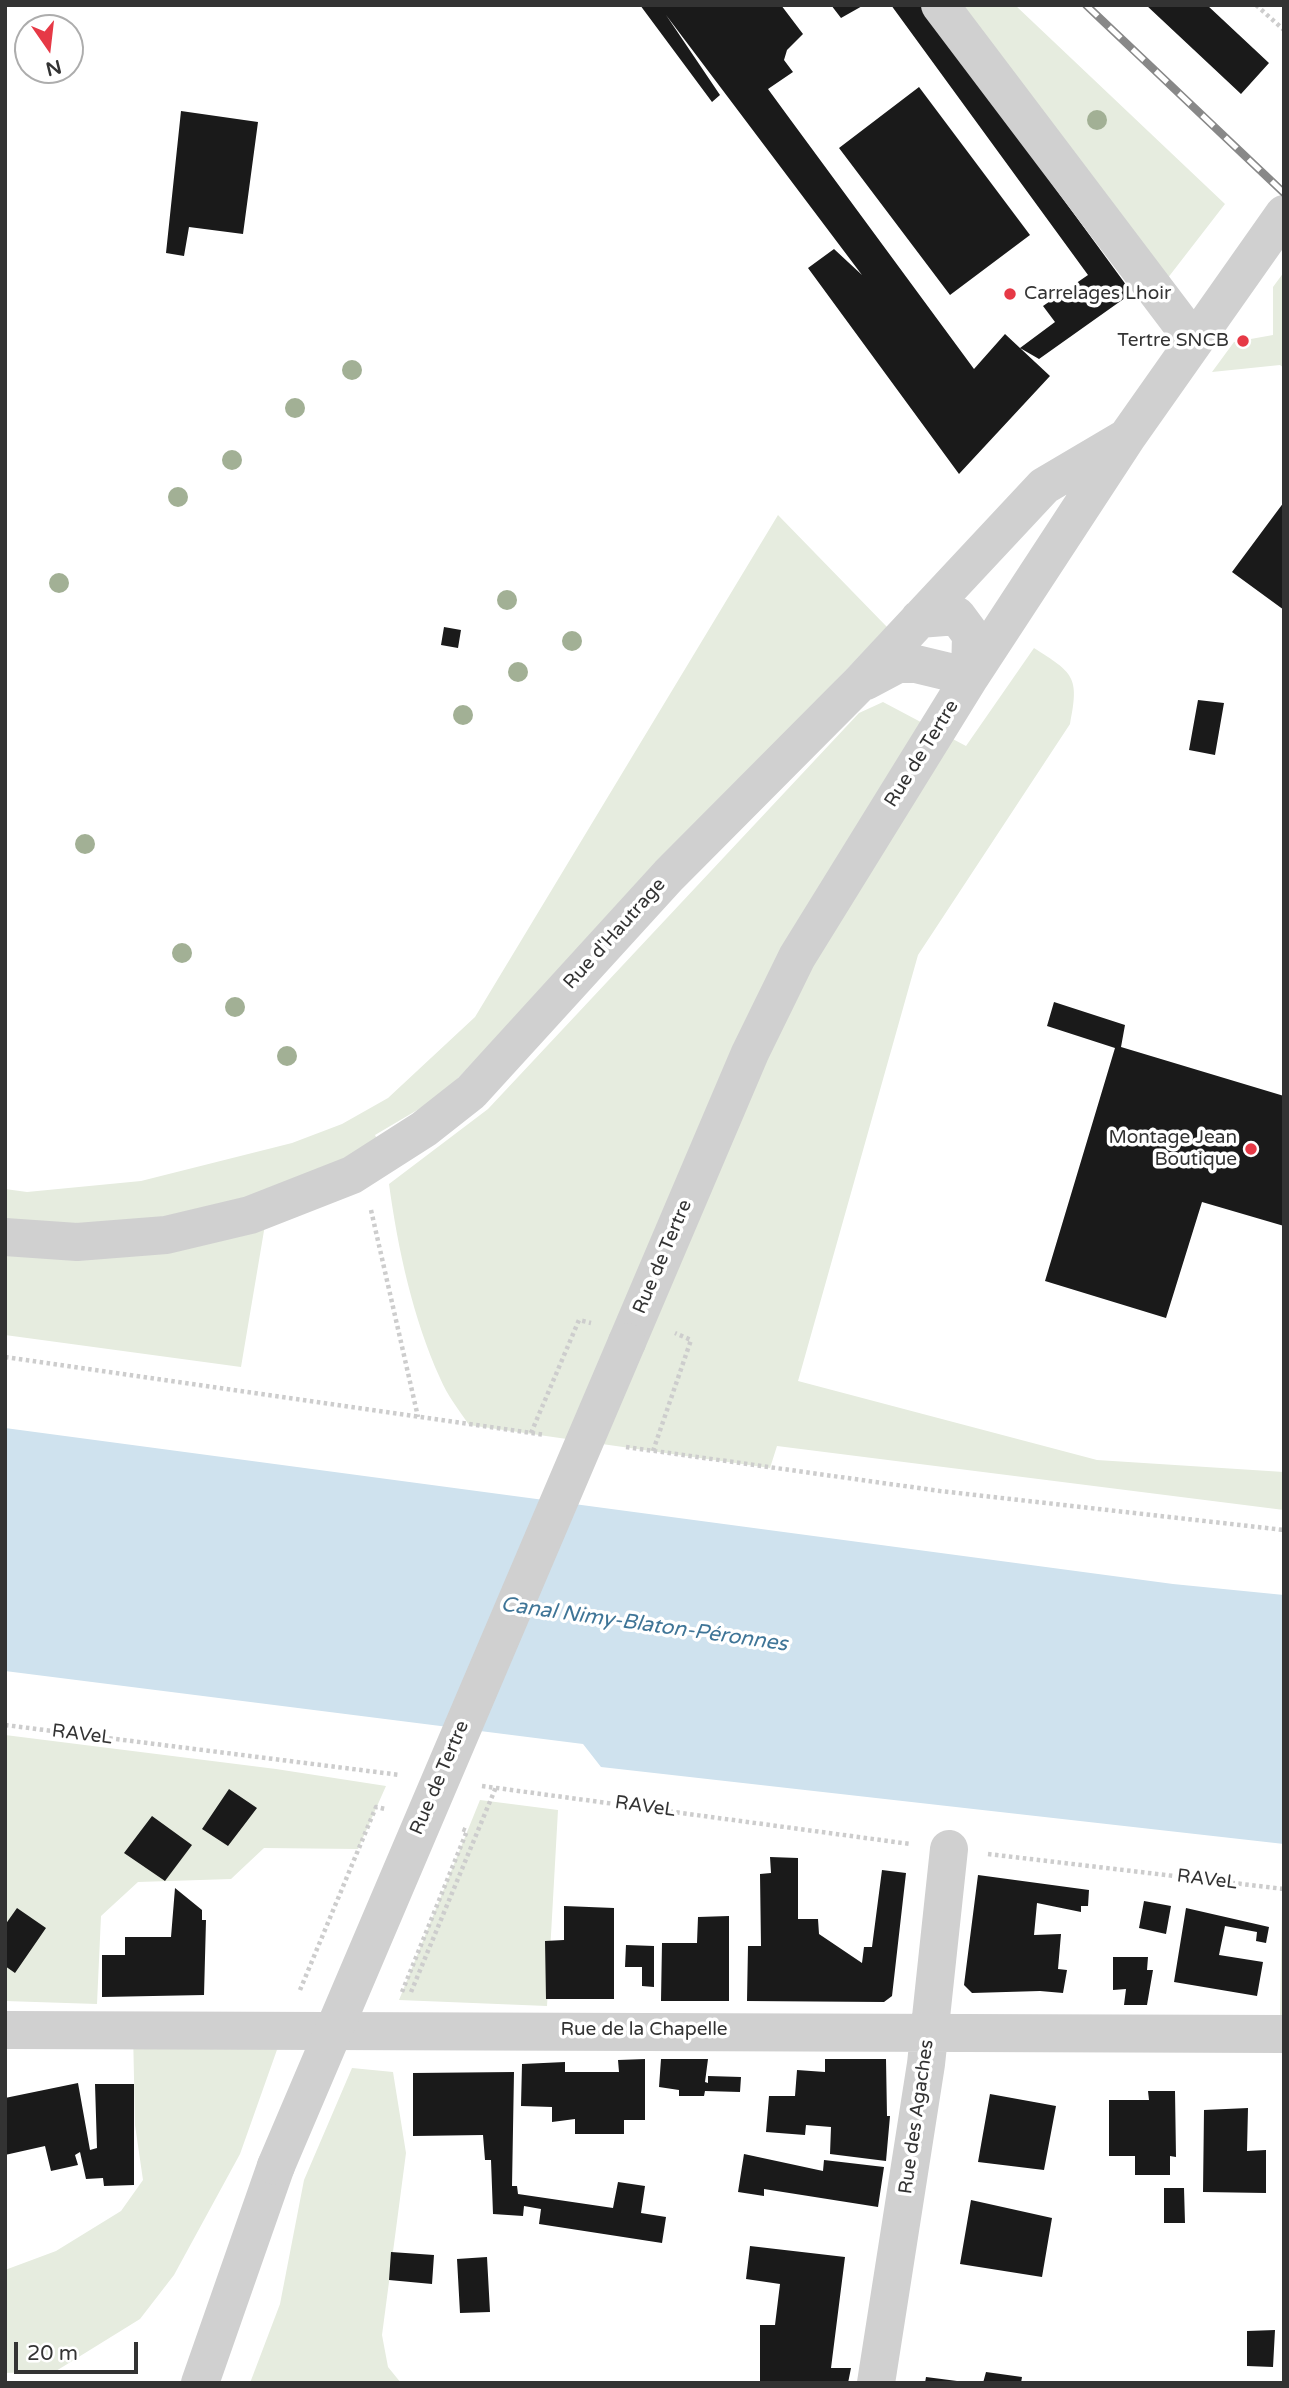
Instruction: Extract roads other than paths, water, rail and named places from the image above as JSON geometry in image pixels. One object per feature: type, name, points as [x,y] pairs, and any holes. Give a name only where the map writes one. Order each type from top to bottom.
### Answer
[{"type":"street","points":[[940,5],[1194,341]]},
{"type":"street","name":"Rue de Tertre","points":[[200,2383],[276,2165],[740,1076],[797,957],[970,677],[1127,437],[1284,214]]},
{"type":"street","name":"Rue d'Hautrage","points":[[5,1237],[77,1242],[166,1235],[250,1215],[362,1168],[424,1129],[471,1092],[669,875],[858,685],[1044,486],[1127,437]]},
{"type":"street","points":[[858,685],[898,664],[916,664],[970,677],[971,635],[957,616],[919,620]]},
{"type":"street","name":"Rue des Agaches","points":[[876,2383],[926,2064],[949,1849]]},
{"type":"street","name":"Rue de la Chapelle","points":[[5,2030],[392,2014],[929,2031],[1284,2034]]},
{"type":"water","name":"Canal Nimy-Blaton-Péronnes","points":[[5,1428],[1173,1584],[1284,1595],[1284,1844],[601,1767],[583,1744],[5,1671]]},
{"type":"railway","points":[[1086,5],[1284,193]]},
{"type":"place","name":"Carrelages Lhoir","points":[[1010,294]]},
{"type":"place","name":"Tertre SNCB","points":[[1243,341]]},
{"type":"place","name":"Montage Jean Boutique","points":[[1251,1149]]}]
